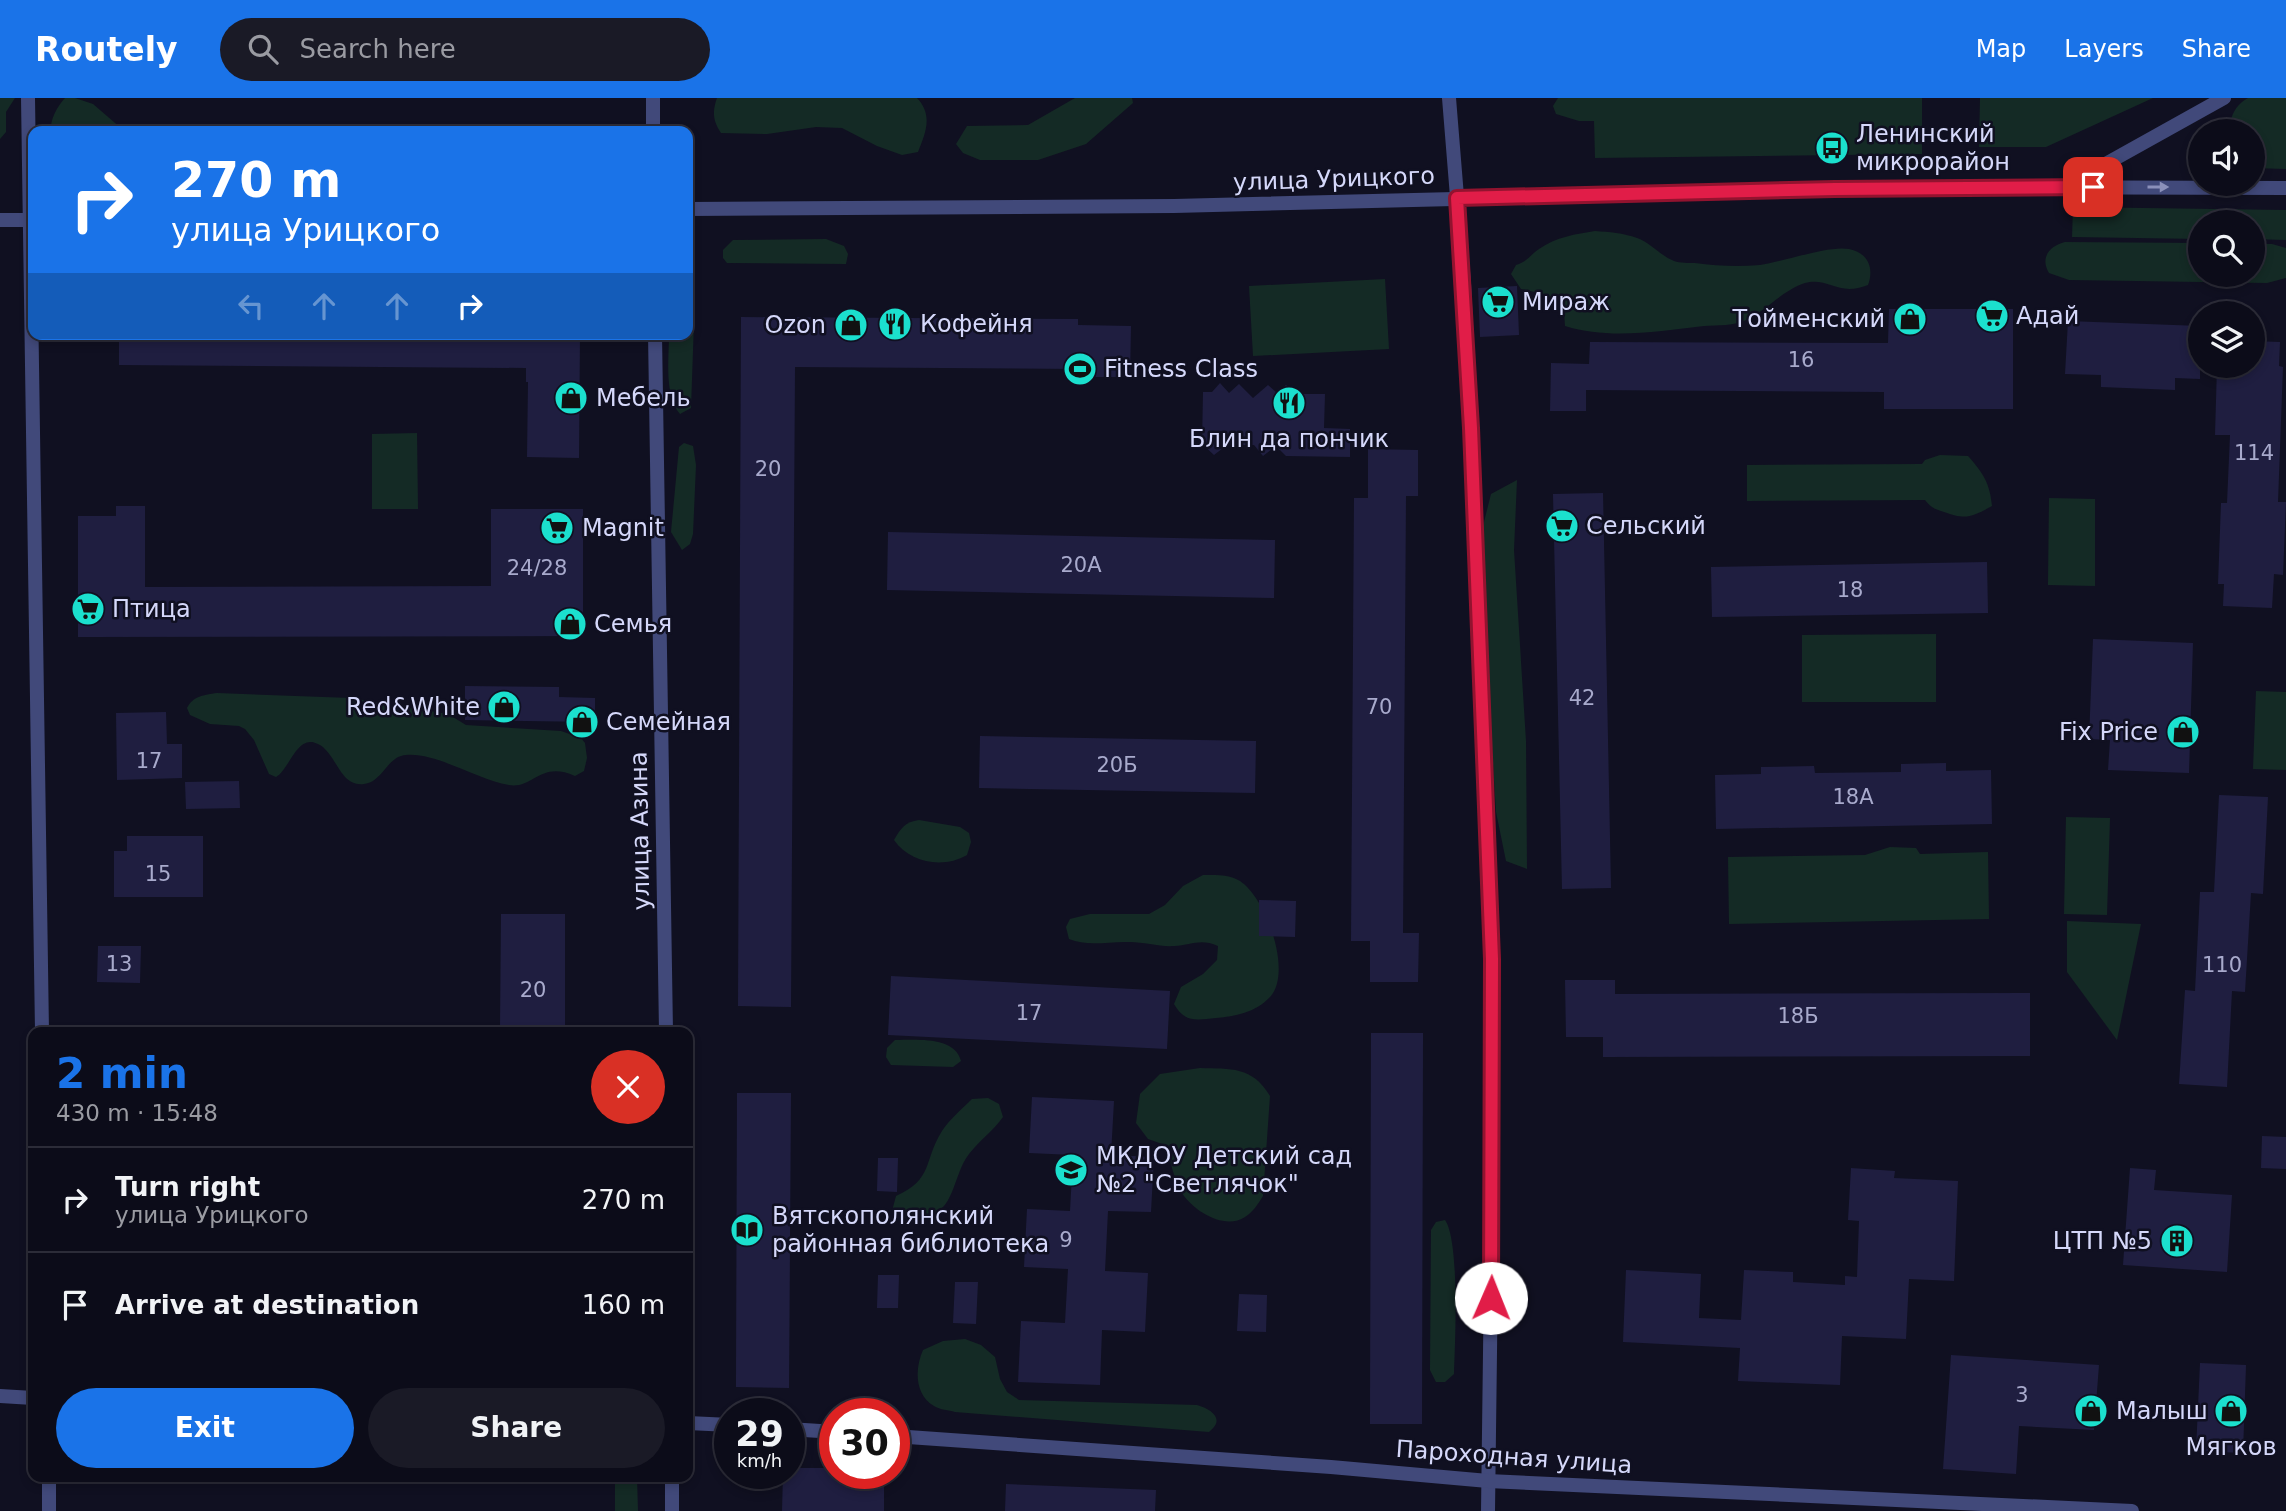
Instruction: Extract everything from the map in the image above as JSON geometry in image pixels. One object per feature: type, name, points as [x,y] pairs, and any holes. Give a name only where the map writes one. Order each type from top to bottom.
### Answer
[{"type":"street","points":[[28,98],[29,126]]},
{"type":"street","points":[[653,98],[653,126]]},
{"type":"street","points":[[1450,98],[1471,428],[1493,986],[1488,1511]]},
{"type":"street","name":"улица Урицкого","points":[[2065,187],[2224,98]]},
{"type":"street","name":"улица Урицкого","points":[[693,209],[1174,206],[1835,189],[2286,188]]},
{"type":"street","points":[[0,220],[28,220]]},
{"type":"street","points":[[33,340],[42,1027]]},
{"type":"street","name":"улица Азина","points":[[655,340],[666,1027]]},
{"type":"street","points":[[0,1396],[28,1398]]},
{"type":"street","points":[[693,1423],[714,1424]]},
{"type":"street","name":"Пароходная улица","points":[[910,1437],[1488,1481],[2132,1511]]},
{"type":"street","points":[[49,1482],[49,1511]]},
{"type":"street","points":[[671,1482],[671,1511]]},
{"type":"green space","points":[[0,98],[15,98],[6,112],[6,132],[0,139]]},
{"type":"green space","points":[[65,98],[93,104],[119,126],[52,126],[59,105]]},
{"type":"green space","points":[[717,98],[917,98],[925,111],[926,124],[918,152],[902,155],[842,128],[816,127],[767,134],[721,133],[714,116]]},
{"type":"green space","points":[[1075,98],[1132,98],[1133,103],[1086,144],[1038,160],[980,160],[963,153],[956,144],[967,126],[1028,125]]},
{"type":"green space","points":[[1558,98],[1922,98],[1922,154],[1595,158],[1594,121],[1579,121],[1556,114],[1553,106]]},
{"type":"green space","points":[[1980,98],[2153,98],[2046,147],[1979,147]]},
{"type":"green space","points":[[2248,98],[2286,98],[2286,169],[2265,168],[2265,119],[2232,119],[2239,104]]},
{"type":"green space","points":[[2073,207],[2286,210],[2286,240],[2265,239],[2265,210],[2188,210],[2188,239],[2072,237]]},
{"type":"green space","points":[[1595,231],[1637,238],[1676,262],[1760,265],[1830,249],[1849,249],[1861,254],[1868,262],[1870,279],[1868,285],[1849,289],[1821,282],[1805,283],[1789,290],[1754,316],[1737,323],[1634,333],[1599,333],[1565,326],[1560,302],[1544,294],[1521,289],[1511,274],[1516,265],[1546,245],[1566,237]]},
{"type":"green space","points":[[826,239],[844,246],[848,254],[846,264],[727,263],[723,258],[723,250],[733,240]]},
{"type":"green space","points":[[2065,242],[2188,243],[2188,282],[2069,280],[2049,273],[2046,268],[2046,258],[2054,246]]},
{"type":"green space","points":[[2265,244],[2286,248],[2286,278],[2267,283]]},
{"type":"green space","points":[[1385,279],[1389,349],[1253,356],[1249,286]]},
{"type":"green space","points":[[693,321],[694,322],[691,408],[680,414],[669,387],[669,340],[693,340]]},
{"type":"green space","points":[[417,433],[418,509],[372,509],[372,434]]},
{"type":"green space","points":[[684,443],[693,446],[696,465],[693,534],[690,544],[682,550],[671,532],[679,447]]},
{"type":"green space","points":[[1940,455],[1968,456],[1985,479],[1992,506],[1964,517],[1936,509],[1925,500],[1747,501],[1747,465],[1922,464],[1925,460]]},
{"type":"green space","points":[[1517,480],[1514,550],[1526,741],[1527,869],[1506,861],[1496,812],[1482,530],[1491,494]]},
{"type":"green space","points":[[2049,498],[2095,499],[2095,586],[2048,585]]},
{"type":"green space","points":[[1936,634],[1936,702],[1802,702],[1802,635]]},
{"type":"green space","points":[[2256,691],[2286,692],[2286,770],[2253,769]]},
{"type":"green space","points":[[217,693],[351,698],[448,714],[466,725],[561,731],[581,738],[585,743],[587,758],[584,771],[575,776],[554,771],[525,783],[509,785],[444,762],[418,755],[406,755],[394,760],[376,779],[356,784],[343,775],[324,748],[311,742],[299,747],[276,777],[269,774],[254,740],[245,729],[239,726],[210,724],[190,715],[187,708],[192,701],[203,695]]},
{"type":"green space","points":[[2066,817],[2110,818],[2107,915],[2064,914]]},
{"type":"green space","points":[[919,820],[960,827],[969,833],[971,842],[967,855],[948,862],[938,862],[918,859],[909,854],[894,840],[904,826]]},
{"type":"green space","points":[[1890,847],[1916,848],[1920,854],[1988,852],[1989,919],[1729,924],[1728,857],[1865,855]]},
{"type":"green space","points":[[1203,875],[1227,876],[1240,881],[1250,890],[1267,919],[1279,971],[1270,997],[1251,1010],[1230,1016],[1192,1019],[1182,1014],[1174,1004],[1181,987],[1203,974],[1217,960],[1218,946],[1201,942],[1169,946],[1130,942],[1091,943],[1069,939],[1066,927],[1070,919],[1090,914],[1149,914],[1165,905],[1183,886]]},
{"type":"green space","points":[[2067,921],[2141,924],[2117,1040],[2067,972]]},
{"type":"green space","points":[[895,1040],[943,1043],[957,1053],[961,1061],[953,1067],[891,1065],[886,1057],[887,1048]]},
{"type":"green space","points":[[1200,1068],[1231,1069],[1248,1074],[1263,1086],[1270,1096],[1263,1196],[1250,1213],[1237,1220],[1212,1217],[1189,1202],[1178,1185],[1165,1145],[1148,1139],[1136,1123],[1140,1094],[1160,1074]]},
{"type":"green space","points":[[988,1098],[999,1104],[1003,1117],[963,1163],[948,1201],[942,1209],[914,1219],[892,1211],[896,1196],[908,1190],[922,1176],[936,1142],[949,1122],[972,1099]]},
{"type":"green space","points":[[1445,1220],[1450,1231],[1455,1270],[1454,1374],[1445,1382],[1436,1382],[1430,1370],[1431,1230],[1436,1222]]},
{"type":"green space","points":[[965,1339],[981,1345],[995,1357],[1000,1379],[1007,1392],[1019,1400],[1197,1405],[1215,1415],[1216,1423],[1209,1432],[955,1412],[936,1407],[923,1395],[918,1380],[923,1350],[943,1341]]},
{"type":"green space","points":[[615,1482],[637,1482],[638,1511],[615,1511]]},
{"type":"building","name":"Мираж","points":[[1517,286],[1519,335],[1480,337],[1478,288]]},
{"type":"building","points":[[1889,309],[2013,309],[2013,409],[1884,409],[1884,392],[1586,390],[1586,411],[1550,411],[1551,363],[1589,364],[1590,342],[1888,343]]},
{"type":"building","points":[[741,317],[1078,319],[1078,325],[1131,326],[1130,377],[1081,377],[1080,369],[795,367],[791,1007],[738,1006]]},
{"type":"building","points":[[2068,321],[2188,326],[2188,378],[2200,379],[2175,378],[2175,390],[2101,387],[2101,375],[2065,374]]},
{"type":"building","points":[[119,340],[580,340],[579,458],[527,457],[526,368],[119,365]]},
{"type":"building","points":[[2265,341],[2280,342],[2279,366],[2283,367],[2278,502],[2286,502],[2283,575],[2274,574],[2272,608],[2223,606],[2224,584],[2218,584],[2221,503],[2227,503],[2230,435],[2215,435],[2217,378],[2265,378]]},
{"type":"building","points":[[1220,383],[1229,393],[1239,384],[1253,398],[1268,385],[1277,393],[1286,385],[1296,394],[1325,394],[1324,428],[1350,429],[1350,457],[1286,456],[1276,446],[1263,456],[1254,445],[1227,445],[1214,455],[1202,444],[1203,392],[1212,392]]},
{"type":"building","points":[[1368,449],[1418,450],[1418,496],[1406,496],[1403,933],[1419,933],[1418,982],[1370,982],[1370,941],[1351,941],[1354,498],[1368,498]]},
{"type":"building","points":[[1603,493],[1611,888],[1562,889],[1553,494]]},
{"type":"building","points":[[116,506],[145,506],[145,587],[491,586],[491,509],[583,509],[583,636],[78,637],[78,516],[116,516]]},
{"type":"building","points":[[888,532],[1275,540],[1274,598],[887,590]]},
{"type":"building","points":[[1987,562],[1988,613],[1712,617],[1711,567]]},
{"type":"building","points":[[2093,639],[2193,643],[2189,773],[2108,770],[2110,740],[2089,739]]},
{"type":"building","points":[[465,686],[559,687],[559,697],[595,698],[595,722],[465,720]]},
{"type":"building","points":[[166,712],[167,744],[182,744],[182,778],[117,780],[116,713]]},
{"type":"building","points":[[980,736],[1256,741],[1255,793],[979,788]]},
{"type":"building","points":[[1946,763],[1946,771],[1991,770],[1992,824],[1716,829],[1715,775],[1761,774],[1761,767],[1814,766],[1815,773],[1901,772],[1901,764]]},
{"type":"building","points":[[239,781],[240,808],[186,809],[185,782]]},
{"type":"building","points":[[2219,795],[2268,797],[2263,894],[2251,893],[2245,992],[2232,991],[2227,1087],[2179,1084],[2185,990],[2195,991],[2200,892],[2214,892]]},
{"type":"building","points":[[127,836],[203,836],[203,897],[114,897],[114,851],[127,851]]},
{"type":"building","points":[[1259,900],[1296,901],[1295,937],[1259,936]]},
{"type":"building","points":[[501,914],[565,914],[565,1027],[500,1027]]},
{"type":"building","points":[[98,946],[141,946],[140,983],[97,982]]},
{"type":"building","points":[[891,976],[1170,991],[1167,1049],[888,1035]]},
{"type":"building","points":[[1565,980],[1615,980],[1615,994],[2030,993],[2030,1056],[1603,1057],[1603,1037],[1566,1037]]},
{"type":"building","points":[[1371,1033],[1423,1033],[1422,1424],[1370,1424]]},
{"type":"building","points":[[737,1093],[791,1093],[789,1388],[736,1387]]},
{"type":"building","points":[[1032,1097],[1114,1101],[1111,1155],[1154,1157],[1151,1212],[1108,1211],[1105,1271],[1148,1273],[1145,1332],[1102,1330],[1100,1385],[1018,1382],[1021,1321],[1065,1323],[1068,1269],[1024,1267],[1027,1209],[1070,1211],[1073,1155],[1029,1153]]},
{"type":"building","points":[[2262,1136],[2286,1137],[2286,1169],[2261,1168]]},
{"type":"building","points":[[878,1158],[898,1158],[897,1192],[877,1191]]},
{"type":"building","points":[[1851,1168],[1895,1171],[1894,1178],[1958,1181],[1954,1281],[1909,1279],[1906,1339],[1842,1336],[1840,1385],[1738,1381],[1740,1348],[1623,1342],[1626,1270],[1701,1274],[1699,1318],[1741,1320],[1744,1270],[1793,1272],[1793,1282],[1845,1285],[1845,1276],[1857,1277],[1859,1221],[1848,1220]]},
{"type":"building","name":"ЦТП №5","points":[[2130,1168],[2156,1170],[2154,1190],[2232,1195],[2227,1272],[2123,1265]]},
{"type":"building","points":[[878,1275],[899,1275],[898,1308],[877,1308]]},
{"type":"building","points":[[955,1282],[978,1282],[976,1324],[953,1323]]},
{"type":"building","points":[[1239,1294],[1267,1295],[1266,1332],[1237,1331]]},
{"type":"building","points":[[1951,1355],[2099,1365],[2094,1430],[2019,1426],[2016,1474],[1943,1469]]},
{"type":"building","points":[[2200,1363],[2246,1365],[2243,1453],[2196,1451]]},
{"type":"building","points":[[805,1468],[819,1468],[819,1489],[884,1489],[884,1511],[782,1511],[783,1489],[805,1489]]},
{"type":"building","points":[[1006,1484],[1156,1490],[1155,1511],[1005,1511]]},
{"type":"place","name":"Ленинский микрорайон","points":[[1832,148]]},
{"type":"place","name":"Мираж","points":[[1498,302]]},
{"type":"place","name":"Адай","points":[[1992,316]]},
{"type":"place","name":"Тойменский","points":[[1910,319]]},
{"type":"place","name":"Кофейня","points":[[895,324]]},
{"type":"place","name":"Ozon","points":[[851,325]]},
{"type":"place","name":"Fitness Class","points":[[1080,369]]},
{"type":"place","name":"Мебель","points":[[571,398]]},
{"type":"place","name":"Блин да пончик","points":[[1289,403]]},
{"type":"place","name":"Сельский","points":[[1562,526]]},
{"type":"place","name":"Magnit","points":[[557,528]]},
{"type":"place","name":"Птица","points":[[88,609]]},
{"type":"place","name":"Семья","points":[[570,624]]},
{"type":"place","name":"Red&White","points":[[504,707]]},
{"type":"place","name":"Семейная","points":[[582,722]]},
{"type":"place","name":"Fix Price","points":[[2183,732]]},
{"type":"place","name":"МКДОУ Детский сад №2 \"Светлячок\"","points":[[1071,1170]]},
{"type":"place","name":"Вятскополянский районная библиотека","points":[[747,1230]]},
{"type":"place","name":"ЦТП №5","points":[[2177,1241]]},
{"type":"place","name":"Малыш","points":[[2091,1411]]},
{"type":"place","name":"Мягков","points":[[2231,1411]]},
{"type":"route","points":[[1491,1298],[1492,959],[1471,428],[1457,198],[1941,187],[2093,187]]}]
